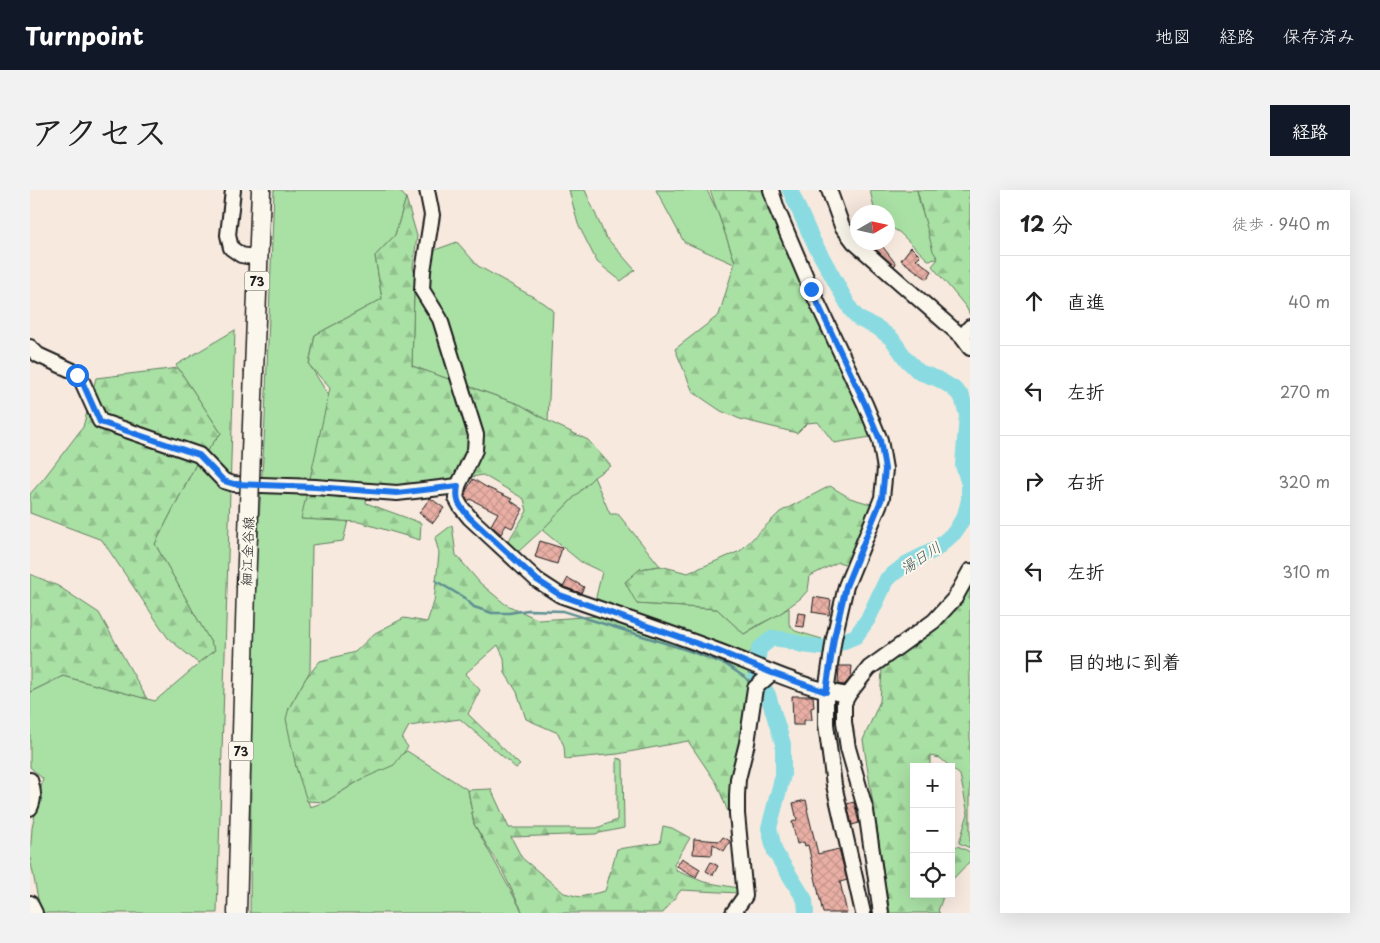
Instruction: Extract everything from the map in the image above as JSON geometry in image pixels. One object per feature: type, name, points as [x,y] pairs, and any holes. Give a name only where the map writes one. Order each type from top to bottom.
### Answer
[{"type":"main road","name":"細江金谷線","points":[[237,913],[246,588],[261,190]]},
{"type":"street","points":[[233,190],[228,235],[230,248],[241,255],[258,258]]},
{"type":"street","points":[[428,190],[432,215],[423,271],[422,290],[440,319],[476,435],[475,450],[458,486],[456,498],[470,518],[537,580],[560,595],[718,651],[826,692],[848,695]]},
{"type":"street","points":[[770,190],[811,289],[880,440],[885,469],[882,498],[846,586],[834,638],[826,692],[826,724],[834,785],[863,913]]},
{"type":"street","points":[[829,190],[842,226],[854,242],[967,337]]},
{"type":"street","points":[[30,347],[38,355],[73,371],[81,379],[100,422],[199,455],[224,481],[234,484],[397,493],[458,486]]},
{"type":"street","points":[[881,913],[866,811],[848,748],[844,722],[844,703],[869,668],[934,621],[955,598],[970,571]]},
{"type":"street","points":[[733,913],[746,896],[737,814],[738,779],[747,743],[755,688],[772,673]]},
{"type":"street","points":[[30,780],[34,792],[30,808]]},
{"type":"street","points":[[30,903],[35,913]]},
{"type":"green space","points":[[274,190],[399,190],[406,198],[395,235],[375,256],[382,299],[315,335],[309,364],[329,396],[302,519],[348,521],[343,541],[312,545],[310,671],[289,708],[296,767],[310,807],[325,802],[407,751],[468,790],[474,824],[523,913],[250,913],[252,632],[264,442]]},
{"type":"green space","points":[[569,190],[585,190],[605,236],[635,270],[621,281],[597,262],[578,224]]},
{"type":"green space","points":[[656,190],[707,190],[718,213],[735,262],[734,264],[684,242]]},
{"type":"green space","points":[[710,190],[767,190],[871,437],[834,443],[818,422],[807,423],[797,433],[740,419],[721,411],[693,392],[675,349],[719,315],[735,262]]},
{"type":"green space","points":[[870,190],[917,190],[938,259],[928,260],[895,230],[895,205],[873,205]]},
{"type":"green space","points":[[917,190],[970,190],[970,315],[966,307],[932,266],[938,259],[933,251]]},
{"type":"green space","points":[[406,198],[417,236],[413,268],[418,282],[414,291],[412,366],[521,405],[548,421],[588,440],[611,466],[594,477],[518,552],[507,543],[527,511],[524,499],[483,475],[442,482],[368,487],[366,503],[421,523],[420,540],[359,522],[301,519],[330,388],[309,365],[315,335],[382,299],[375,256],[395,235]]},
{"type":"green space","points":[[457,242],[478,266],[553,310],[548,421],[521,405],[412,366],[414,291],[432,251]]},
{"type":"green space","points":[[235,330],[217,913],[42,913],[30,858],[32,828],[43,779],[30,767],[30,692],[63,676],[155,701],[215,650],[155,544],[196,464],[221,433],[176,365]]},
{"type":"green space","points":[[178,368],[221,433],[196,464],[155,544],[215,650],[198,663],[168,638],[102,540],[30,513],[30,494],[83,427],[96,378]]},
{"type":"green space","points":[[594,477],[610,514],[618,514],[660,566],[640,569],[637,604],[717,609],[744,634],[789,608],[789,624],[795,631],[822,639],[814,642],[769,636],[748,654],[595,601],[602,572],[581,562],[542,530]]},
{"type":"green space","points":[[830,486],[850,498],[874,505],[848,565],[838,562],[810,576],[808,590],[801,598],[778,615],[744,634],[717,609],[637,604],[625,582],[640,569],[660,566],[688,573],[740,551],[780,512]]},
{"type":"green space","points":[[452,525],[456,555],[480,583],[505,604],[539,620],[597,616],[711,649],[749,672],[752,703],[732,822],[717,784],[688,741],[618,754],[565,759],[564,746],[558,733],[526,719],[517,692],[505,673],[504,658],[498,645],[465,674],[480,690],[468,714],[520,765],[516,768],[460,719],[409,726],[402,739],[408,747],[394,765],[362,779],[325,802],[307,801],[296,767],[286,719],[289,708],[306,678],[320,661],[355,652],[375,633],[404,618],[427,622],[434,602],[439,553],[435,538]]},
{"type":"green space","points":[[30,574],[58,586],[99,613],[147,699],[63,676],[30,692]]},
{"type":"green space","points":[[970,580],[970,848],[959,843],[968,814],[960,775],[955,771],[955,763],[946,763],[940,758],[930,756],[930,763],[910,763],[910,898],[943,898],[938,911],[940,913],[890,913],[863,740],[880,701],[882,670],[922,637]]},
{"type":"green space","points":[[617,758],[623,760],[624,828],[595,834],[511,837],[522,858],[564,893],[580,897],[605,891],[617,849],[660,843],[663,826],[672,828],[690,838],[674,864],[677,871],[704,882],[738,888],[739,893],[681,890],[663,913],[523,913],[503,872],[474,824],[468,790],[491,789],[509,828],[597,828],[617,820]]},
{"type":"green space","points":[[955,846],[970,852],[970,861],[955,877]]},
{"type":"building","points":[[911,247],[920,256],[916,259],[932,271],[927,279],[901,260]]},
{"type":"building","points":[[877,250],[885,250],[896,264],[894,266]]},
{"type":"building","points":[[473,479],[512,499],[511,501],[523,509],[512,528],[506,525],[501,534],[491,525],[498,513],[470,499],[468,502],[465,496],[466,491]]},
{"type":"building","points":[[430,498],[444,508],[433,523],[419,513]]},
{"type":"building","points":[[540,541],[562,548],[557,564],[535,557]]},
{"type":"building","points":[[568,578],[584,587],[581,593],[563,587]]},
{"type":"building","points":[[814,597],[831,600],[829,615],[812,612]]},
{"type":"building","points":[[798,613],[806,614],[804,627],[796,626]]},
{"type":"building","points":[[839,666],[852,666],[851,677],[844,685],[838,684]]},
{"type":"building","points":[[792,696],[813,696],[812,720],[804,720],[804,725],[793,725]]},
{"type":"building","points":[[806,800],[818,854],[839,849],[847,880],[840,882],[847,913],[823,913],[808,845],[805,846],[804,842],[797,844],[792,822],[797,820],[793,803]]},
{"type":"building","points":[[854,802],[859,823],[852,825],[847,804]]},
{"type":"building","points":[[723,837],[730,841],[724,851],[713,844],[712,855],[693,854],[694,839],[720,841]]},
{"type":"building","points":[[682,858],[700,869],[696,877],[677,866]]},
{"type":"building","points":[[711,862],[718,866],[713,875],[706,871]]},
{"type":"waterway","name":"湯日川","points":[[790,190],[813,241],[851,310],[859,319],[878,328],[892,339],[906,359],[919,372],[938,379],[953,388],[962,397],[967,415],[963,465],[969,484],[969,500],[965,515],[955,532],[936,549],[906,564],[887,579],[868,619],[856,636],[827,648],[772,638],[759,649],[756,674],[768,695],[783,744],[783,775],[769,828],[775,852],[805,900],[806,913]]},
{"type":"waterway","points":[[436,581],[463,597],[474,607],[492,613],[528,610],[563,611],[687,650],[725,664],[746,678],[751,685]]},
{"type":"waterway","points":[[759,696],[761,698],[768,695]]},
{"type":"route","points":[[77,375],[81,379],[100,422],[199,455],[224,481],[234,484],[397,493],[458,486],[456,498],[470,518],[537,580],[560,595],[718,651],[826,692],[834,638],[846,586],[882,498],[885,469],[880,440],[811,289]]}]
